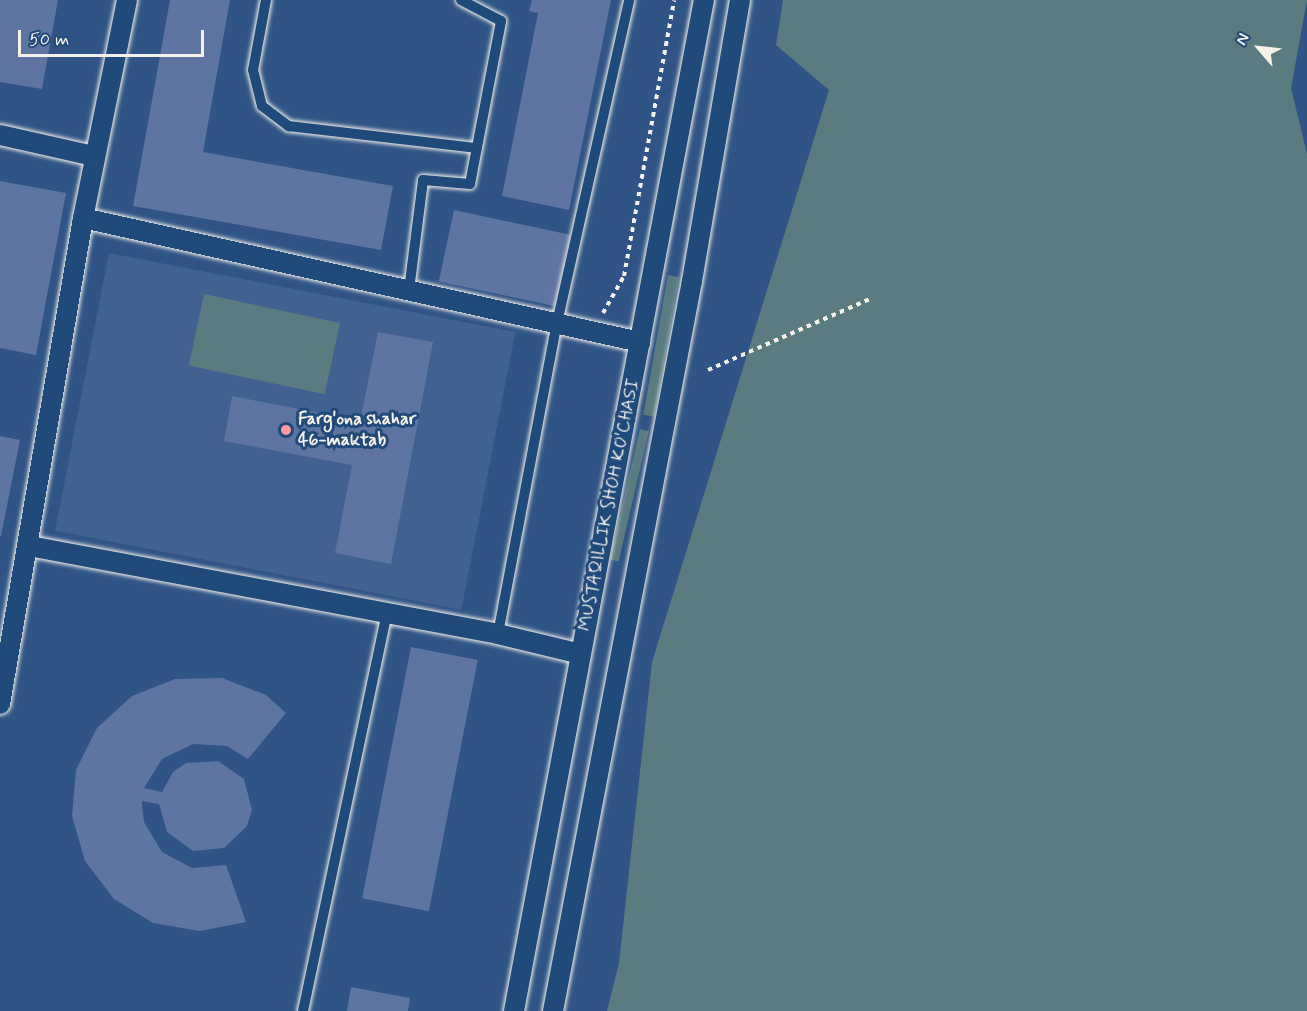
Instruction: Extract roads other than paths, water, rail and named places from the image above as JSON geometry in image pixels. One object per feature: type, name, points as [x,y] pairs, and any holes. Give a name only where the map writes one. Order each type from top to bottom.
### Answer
[{"type":"street","points":[[0,704],[3,676],[29,546],[93,156],[127,0]]},
{"type":"street","name":"MUSTAQILLIK SHOH KO'CHASI","points":[[514,1011],[704,0]]},
{"type":"street","points":[[553,1011],[692,281],[740,0]]},
{"type":"street","points":[[0,135],[93,156]]},
{"type":"street","points":[[83,218],[640,342]]},
{"type":"street","points":[[29,546],[498,634],[581,654]]},
{"type":"lane","points":[[266,0],[253,70],[262,106],[289,126],[477,148]]},
{"type":"lane","points":[[409,290],[423,180],[470,184],[501,21],[461,0]]},
{"type":"lane","points":[[498,634],[557,323],[629,0]]},
{"type":"lane","points":[[303,1011],[387,614]]},
{"type":"place","name":"Farg'ona shahar 46-maktab","points":[[286,430]]}]
